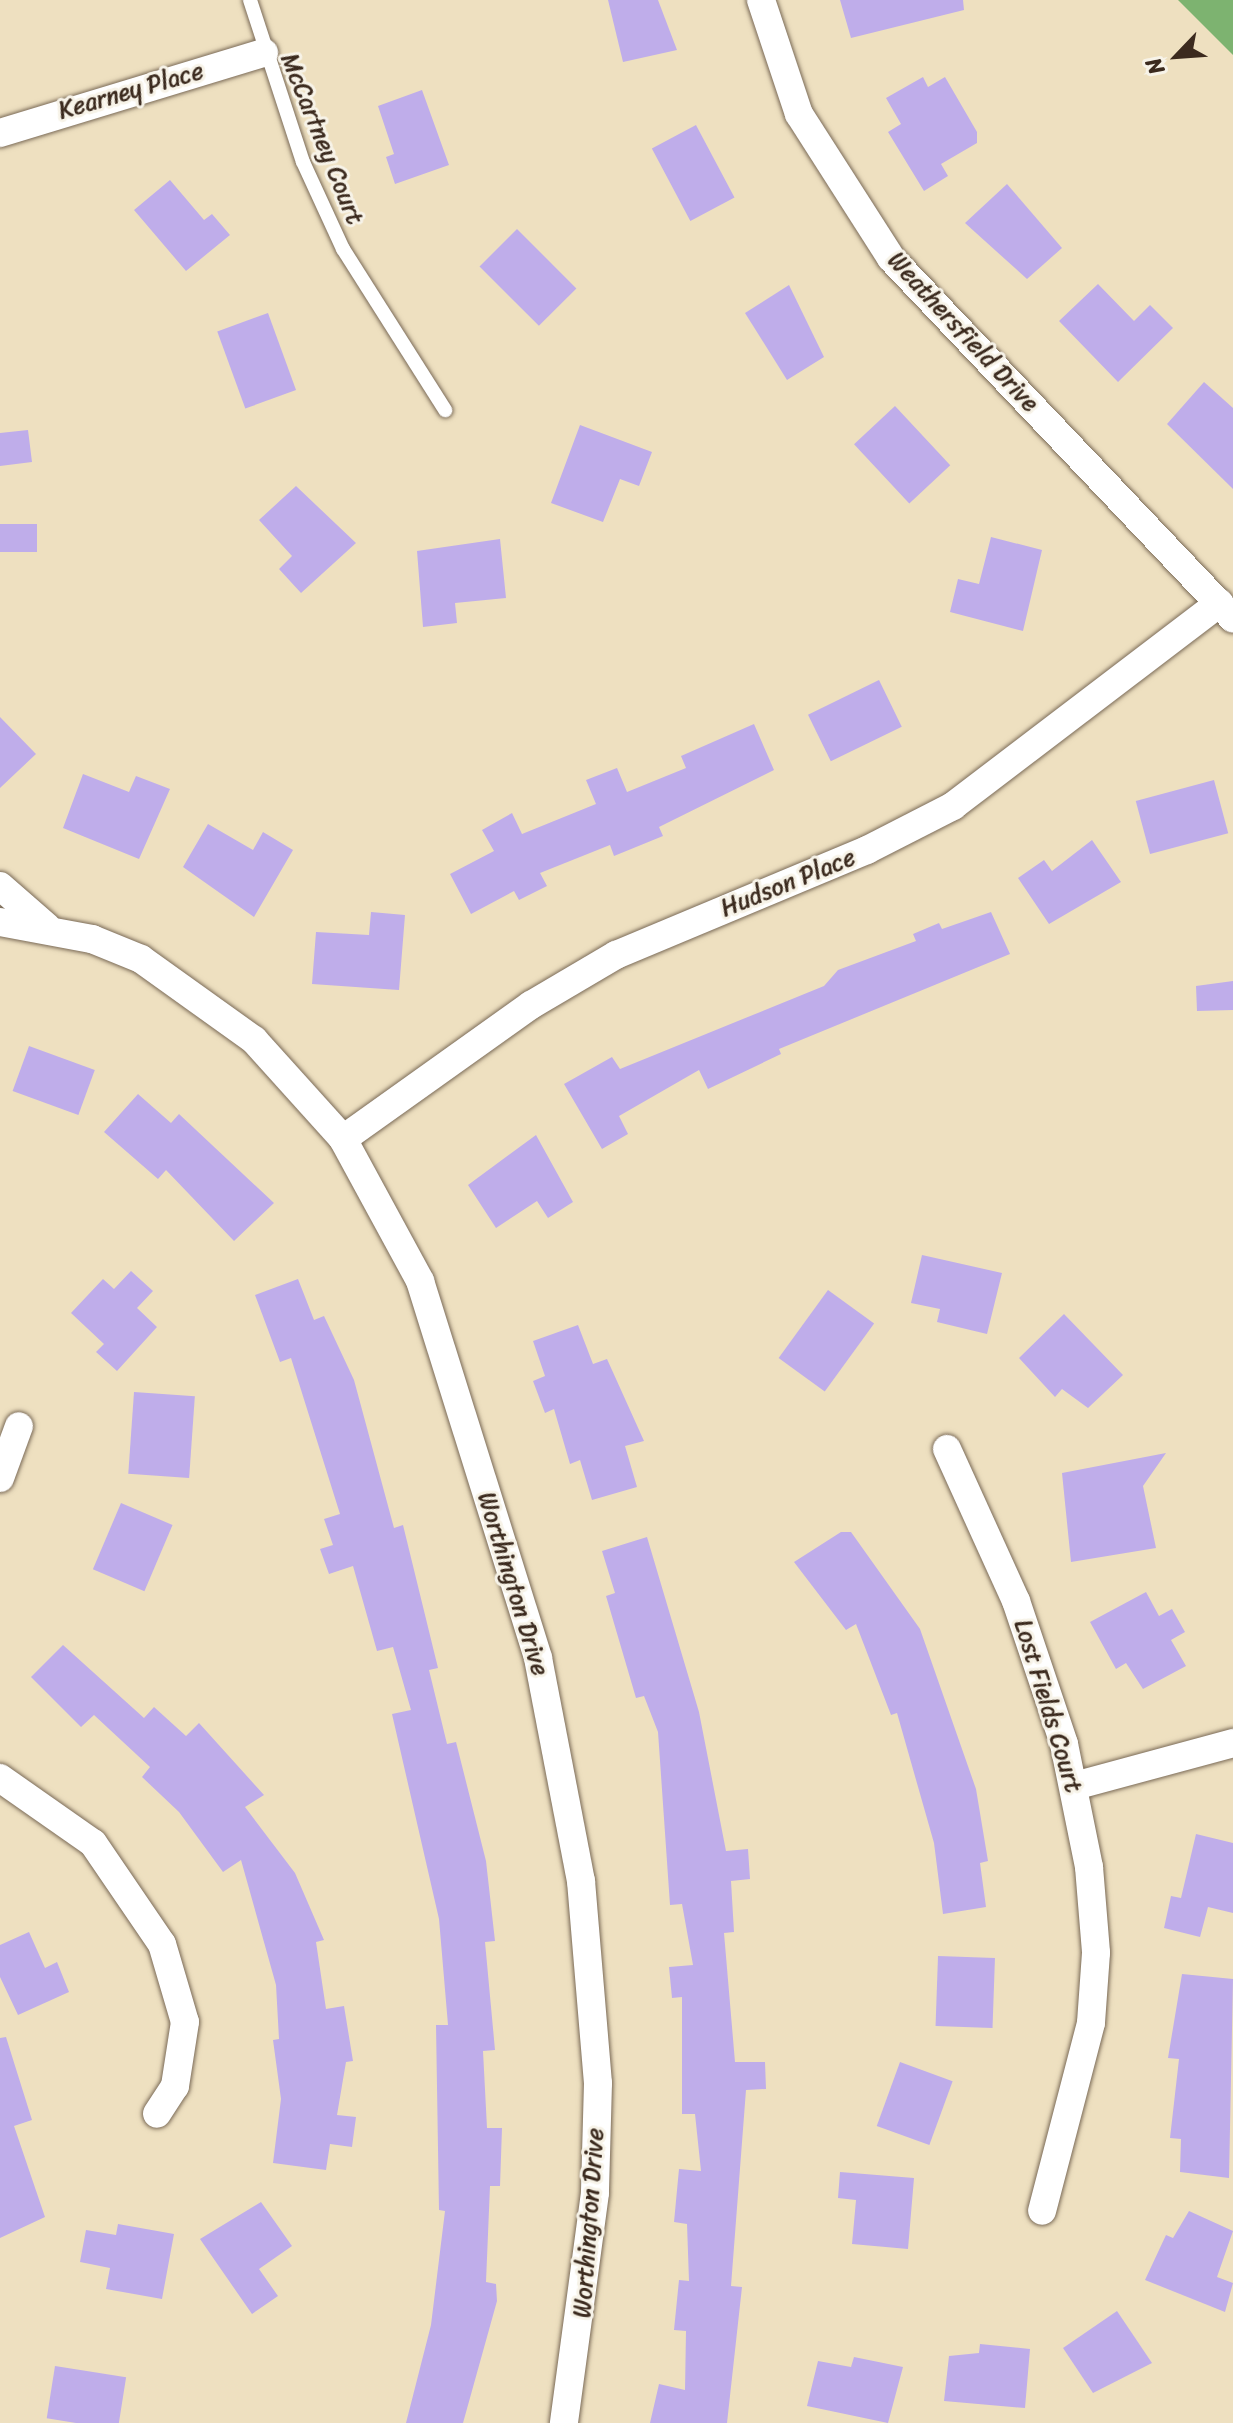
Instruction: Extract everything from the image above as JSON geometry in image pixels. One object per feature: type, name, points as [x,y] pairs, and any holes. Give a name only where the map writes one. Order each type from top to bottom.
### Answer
[{"type":"street","name":"Weathersfield Drive","points":[[761,0],[799,114],[891,258],[1226,611]]},
{"type":"street","name":"Kearney Place","points":[[0,133],[264,53]]},
{"type":"street","name":"Hudson Place","points":[[343,1139],[531,1005],[616,955],[867,850],[953,806],[1226,611]]},
{"type":"street","name":"Worthington Drive","points":[[0,886],[47,927]]},
{"type":"street","name":"Worthington Drive","points":[[0,922],[47,927],[141,959],[188,988],[264,1050],[343,1139],[420,1281],[538,1658],[565,1781],[598,2083],[585,2302],[564,2423]]},
{"type":"street","points":[[0,1478],[19,1426]]},
{"type":"street","name":"Lost Fields Court","points":[[947,1449],[1016,1601],[1074,1786],[1095,1938],[1091,2023],[1042,2211]]},
{"type":"street","points":[[1074,1786],[1233,1743]]},
{"type":"street","points":[[0,1778],[93,1843],[162,1944],[185,2022],[175,2086],[157,2114]]},
{"type":"lane","name":"McCartney Court","points":[[250,0],[264,53],[343,249],[445,410]]},
{"type":"green space","points":[[1178,0],[1233,0],[1233,55]]},
{"type":"building","points":[[608,0],[658,0],[677,50],[623,62]]},
{"type":"building","points":[[840,0],[963,0],[964,10],[851,38]]},
{"type":"building","points":[[923,77],[928,87],[945,77],[977,132],[977,143],[941,164],[948,176],[924,191],[888,132],[901,124],[886,98]]},
{"type":"building","points":[[422,90],[449,165],[395,184],[386,157],[394,154],[378,106]]},
{"type":"building","points":[[696,125],[734,197],[690,221],[652,148]]},
{"type":"building","points":[[170,180],[204,220],[212,214],[230,235],[186,271],[134,210]]},
{"type":"building","points":[[1007,184],[1062,248],[1027,279],[965,223]]},
{"type":"building","points":[[517,229],[576,288],[539,326],[480,266]]},
{"type":"building","points":[[1098,284],[1134,321],[1150,305],[1173,328],[1118,382],[1059,321]]},
{"type":"building","points":[[789,285],[824,357],[787,380],[745,313]]},
{"type":"building","points":[[268,313],[296,390],[245,409],[217,331]]},
{"type":"building","points":[[1204,382],[1233,408],[1233,489],[1167,424]]},
{"type":"building","points":[[895,406],[950,465],[909,503],[854,444]]},
{"type":"building","points":[[580,425],[652,452],[639,486],[620,479],[603,522],[551,503]]},
{"type":"building","points":[[28,430],[32,462],[0,466],[0,433]]},
{"type":"building","points":[[296,486],[356,543],[301,593],[279,569],[292,556],[259,520]]},
{"type":"building","points":[[0,524],[37,524],[37,552],[0,552]]},
{"type":"building","points":[[991,537],[1042,550],[1023,631],[950,612],[958,579],[979,584]]},
{"type":"building","points":[[500,539],[506,598],[455,603],[457,623],[423,627],[417,551]]},
{"type":"building","points":[[879,680],[902,727],[831,761],[808,715]]},
{"type":"building","points":[[0,717],[36,754],[0,788]]},
{"type":"building","points":[[754,724],[774,770],[659,827],[663,836],[614,856],[610,845],[540,873],[547,886],[519,900],[514,891],[471,914],[450,874],[494,851],[482,830],[512,813],[522,834],[596,804],[586,780],[617,768],[627,792],[686,768],[681,756]]},
{"type":"building","points":[[83,774],[129,792],[136,776],[170,789],[139,859],[63,828]]},
{"type":"building","points":[[1214,780],[1228,833],[1150,854],[1136,801]]},
{"type":"building","points":[[208,824],[253,850],[263,832],[293,850],[254,917],[183,867]]},
{"type":"building","points":[[1092,840],[1121,882],[1049,924],[1018,878],[1044,860],[1052,871]]},
{"type":"building","points":[[371,912],[405,915],[399,990],[312,984],[316,932],[369,935]]},
{"type":"building","points":[[991,912],[1010,954],[779,1049],[781,1054],[708,1089],[699,1070],[619,1116],[628,1134],[602,1149],[564,1084],[612,1057],[620,1069],[824,986],[838,970],[916,941],[913,934],[939,923],[942,929]]},
{"type":"building","points":[[1233,981],[1233,1010],[1197,1011],[1196,986]]},
{"type":"building","points":[[29,1046],[95,1070],[78,1115],[13,1091]]},
{"type":"building","points":[[138,1094],[171,1123],[179,1114],[274,1203],[234,1241],[166,1170],[158,1179],[104,1132]]},
{"type":"building","points":[[536,1135],[573,1202],[548,1218],[537,1201],[496,1228],[468,1185]]},
{"type":"building","points":[[922,1255],[1002,1273],[987,1334],[937,1322],[940,1309],[911,1303]]},
{"type":"building","points":[[131,1271],[153,1291],[137,1308],[157,1327],[117,1371],[96,1352],[104,1344],[71,1313],[103,1279],[114,1289]]},
{"type":"building","points":[[298,1279],[314,1320],[324,1316],[354,1380],[394,1528],[403,1525],[438,1668],[429,1670],[447,1744],[456,1742],[486,1861],[495,1941],[485,1942],[495,2050],[483,2051],[487,2128],[502,2128],[500,2186],[490,2186],[486,2282],[496,2284],[497,2301],[463,2423],[406,2423],[431,2325],[445,2211],[439,2210],[436,2025],[448,2025],[439,1919],[392,1714],[411,1710],[393,1647],[377,1651],[353,1566],[329,1574],[320,1549],[333,1545],[324,1519],[340,1514],[291,1358],[280,1362],[255,1295]]},
{"type":"building","points":[[828,1290],[874,1324],[825,1391],[779,1358]]},
{"type":"building","points":[[1064,1314],[1123,1375],[1088,1408],[1062,1389],[1055,1397],[1019,1358]]},
{"type":"building","points":[[578,1325],[593,1364],[607,1359],[644,1441],[625,1446],[637,1487],[592,1500],[580,1460],[570,1464],[554,1409],[545,1413],[533,1381],[545,1376],[533,1341]]},
{"type":"building","points":[[134,1392],[195,1396],[189,1478],[128,1474]]},
{"type":"building","points":[[1166,1453],[1143,1486],[1156,1548],[1071,1562],[1062,1473]]},
{"type":"building","points":[[121,1503],[173,1525],[144,1591],[93,1569]]},
{"type":"building","points":[[841,1532],[851,1532],[920,1629],[976,1789],[988,1861],[980,1863],[986,1907],[943,1914],[934,1843],[897,1713],[891,1715],[856,1624],[846,1630],[794,1562]]},
{"type":"building","points":[[647,1537],[699,1712],[726,1851],[748,1849],[750,1879],[731,1881],[734,1932],[724,1933],[735,2062],[765,2062],[766,2089],[746,2090],[731,2286],[742,2287],[727,2423],[650,2423],[659,2384],[685,2390],[686,2331],[674,2330],[679,2280],[689,2281],[687,2224],[674,2222],[679,2169],[701,2171],[695,2114],[682,2114],[682,1997],[672,1998],[669,1967],[693,1965],[682,1904],[670,1905],[658,1732],[644,1696],[636,1698],[606,1596],[615,1593],[602,1551]]},
{"type":"building","points":[[1146,1592],[1159,1616],[1172,1609],[1185,1632],[1171,1640],[1186,1666],[1143,1689],[1126,1663],[1116,1669],[1090,1622]]},
{"type":"building","points":[[63,1645],[144,1718],[154,1707],[186,1736],[199,1723],[264,1795],[245,1807],[295,1873],[324,1940],[316,1942],[326,2009],[344,2006],[353,2061],[346,2062],[337,2115],[356,2117],[352,2147],[330,2144],[326,2170],[273,2163],[281,2099],[273,2040],[279,2039],[276,1985],[241,1860],[223,1872],[179,1812],[142,1777],[150,1767],[94,1715],[81,1727],[31,1677]]},
{"type":"building","points":[[1196,1834],[1233,1843],[1233,1913],[1208,1907],[1200,1937],[1164,1928],[1171,1896],[1181,1898]]},
{"type":"building","points":[[29,1932],[45,1968],[57,1962],[69,1992],[18,2015],[0,1977],[0,1945]]},
{"type":"building","points":[[938,1956],[995,1958],[993,2028],[936,2026]]},
{"type":"building","points":[[1182,1974],[1233,1979],[1229,2178],[1180,2172],[1181,2139],[1170,2138],[1179,2059],[1168,2058]]},
{"type":"building","points":[[6,2037],[32,2120],[14,2126],[45,2217],[0,2238],[0,2038]]},
{"type":"building","points":[[900,2062],[953,2081],[929,2145],[877,2126]]},
{"type":"building","points":[[840,2172],[914,2178],[908,2249],[852,2244],[856,2200],[838,2198]]},
{"type":"building","points":[[261,2202],[292,2246],[259,2269],[278,2296],[252,2314],[200,2239]]},
{"type":"building","points":[[1189,2211],[1233,2231],[1217,2277],[1233,2283],[1225,2312],[1145,2280],[1166,2235],[1173,2238]]},
{"type":"building","points":[[118,2224],[174,2234],[162,2299],[106,2289],[110,2268],[80,2262],[86,2230],[116,2235]]},
{"type":"building","points":[[1117,2311],[1152,2363],[1093,2393],[1063,2348]]},
{"type":"building","points":[[980,2344],[1030,2349],[1025,2408],[944,2401],[949,2356],[979,2353]]},
{"type":"building","points":[[854,2357],[903,2367],[888,2423],[807,2406],[818,2361],[851,2367]]},
{"type":"building","points":[[55,2366],[126,2377],[119,2423],[76,2423],[47,2418]]}]
